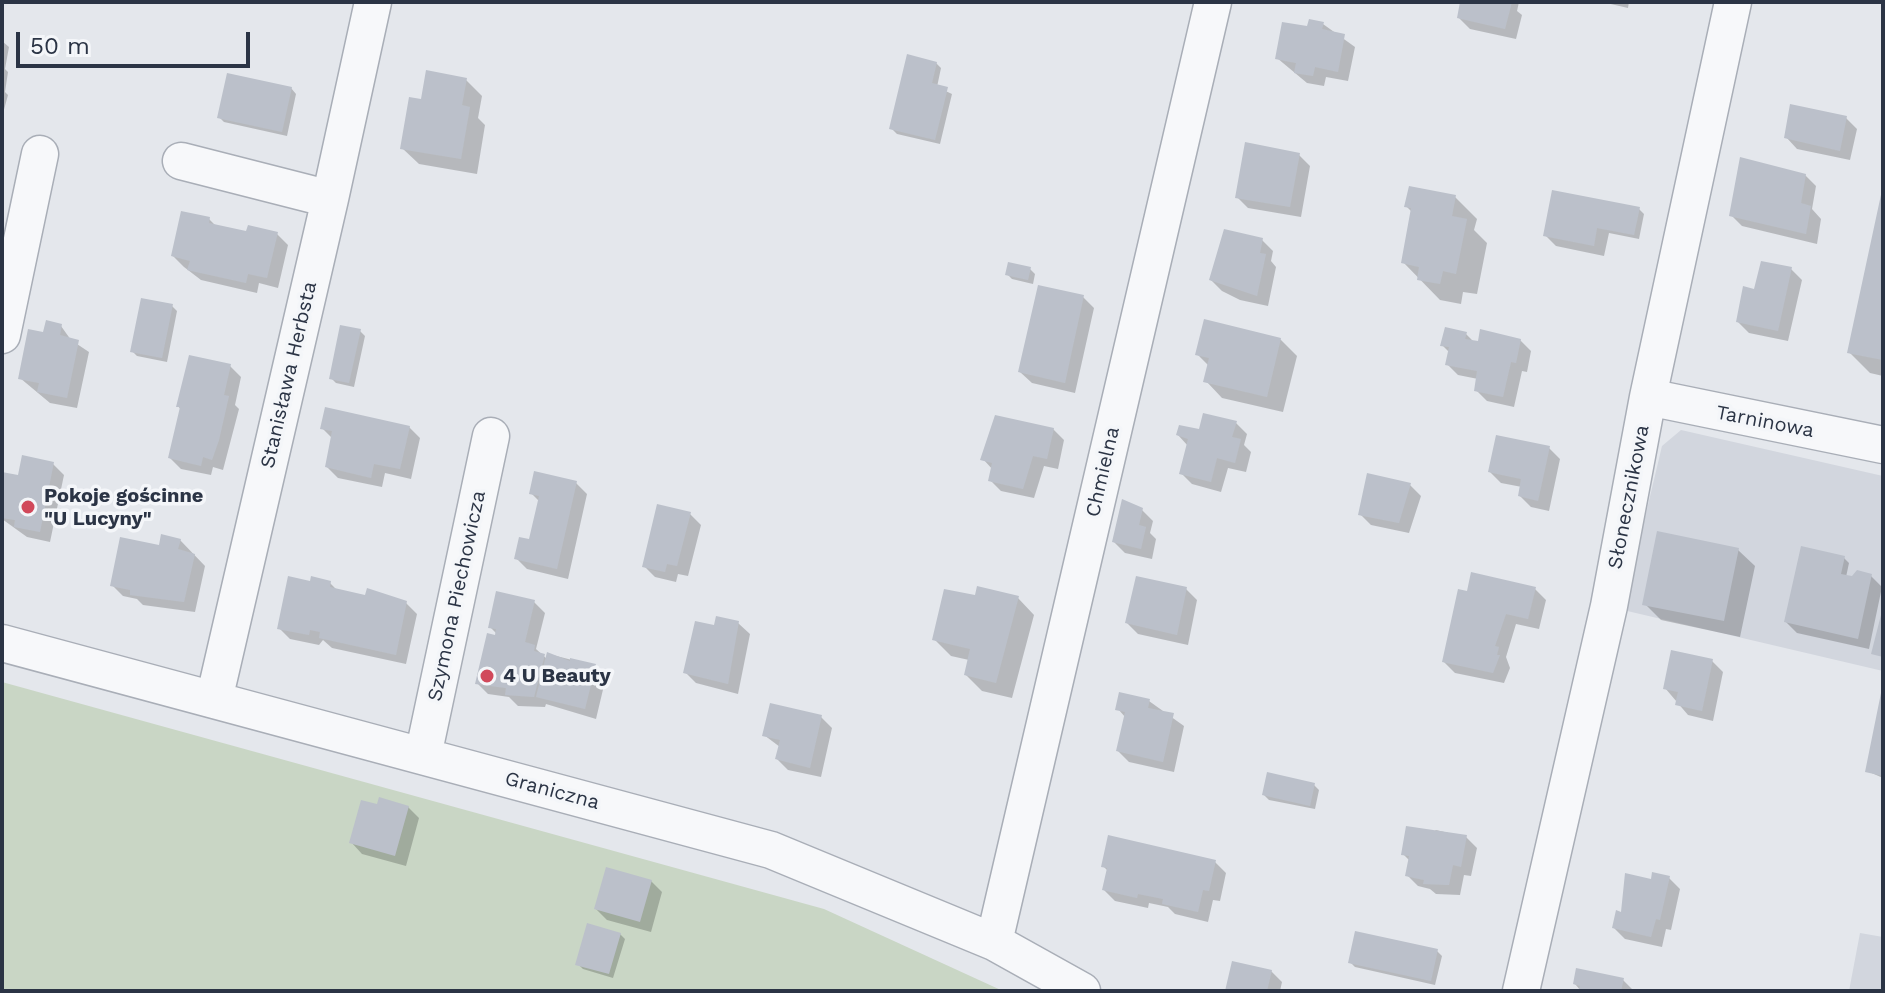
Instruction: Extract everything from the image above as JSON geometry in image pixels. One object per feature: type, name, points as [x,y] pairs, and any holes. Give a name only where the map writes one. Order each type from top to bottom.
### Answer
[{"type":"street","name":"Stanisława Herbsta","points":[[214,700],[373,2]]},
{"type":"street","name":"Chmielna","points":[[994,942],[1213,2]]},
{"type":"street","name":"Słonecznikowa","points":[[1521,991],[1609,606],[1648,397],[1733,2]]},
{"type":"street","points":[[2,335],[40,154]]},
{"type":"street","points":[[181,161],[330,199]]},
{"type":"street","name":"Tarninowa","points":[[1648,397],[1883,445]]},
{"type":"street","name":"Szymona Piechowicza","points":[[423,756],[491,436]]},
{"type":"street","name":"Graniczna","points":[[2,643],[771,850],[994,942],[1082,991]]},
{"type":"shaded area","points":[[1681,430],[1883,476],[1883,671],[1623,610],[1662,446]]},
{"type":"shaded area","points":[[1860,933],[1883,937],[1883,991],[1849,991]]},
{"type":"green space","points":[[2,682],[824,909],[1003,991],[2,991]]},
{"type":"building","points":[[1460,2],[1512,2],[1505,29],[1457,18]]},
{"type":"building","points":[[1309,19],[1324,22],[1322,29],[1345,34],[1338,72],[1315,67],[1313,76],[1294,73],[1296,63],[1275,59],[1282,22],[1307,26]]},
{"type":"building","points":[[907,54],[937,62],[932,83],[948,87],[935,140],[889,129]]},
{"type":"building","points":[[426,70],[467,78],[462,105],[470,107],[461,159],[400,149],[409,97],[421,99]]},
{"type":"building","points":[[227,73],[292,87],[282,132],[217,118]]},
{"type":"building","points":[[1790,104],[1847,116],[1840,151],[1784,138]]},
{"type":"building","points":[[1245,142],[1300,153],[1290,207],[1235,198]]},
{"type":"building","points":[[1740,157],[1806,174],[1801,203],[1811,206],[1806,234],[1729,216]]},
{"type":"building","points":[[1409,186],[1456,195],[1452,216],[1467,219],[1456,274],[1443,271],[1440,284],[1417,280],[1419,267],[1401,263],[1411,208],[1404,207]]},
{"type":"building","points":[[1552,190],[1640,207],[1634,235],[1597,228],[1594,246],[1543,236]]},
{"type":"building","points":[[1883,190],[1883,360],[1847,353]]},
{"type":"building","points":[[181,211],[210,217],[209,223],[246,231],[248,225],[278,232],[267,278],[248,274],[246,283],[187,270],[190,261],[171,256]]},
{"type":"building","points":[[1224,229],[1263,238],[1260,253],[1266,254],[1257,296],[1209,280]]},
{"type":"building","points":[[1761,261],[1792,267],[1778,331],[1736,322],[1743,286],[1754,289]]},
{"type":"building","points":[[1008,262],[1031,267],[1028,280],[1005,275]]},
{"type":"building","points":[[1038,285],[1084,295],[1065,383],[1018,372]]},
{"type":"building","points":[[141,298],[173,304],[162,358],[130,352]]},
{"type":"building","points":[[1204,319],[1281,338],[1267,397],[1203,382],[1209,358],[1195,355]]},
{"type":"building","points":[[46,320],[62,324],[60,335],[79,340],[67,398],[37,392],[39,383],[18,379],[28,329],[43,332]]},
{"type":"building","points":[[340,325],[361,329],[349,383],[329,379]]},
{"type":"building","points":[[1445,327],[1467,332],[1465,339],[1478,341],[1480,329],[1521,339],[1516,363],[1511,362],[1503,397],[1474,391],[1477,371],[1445,365],[1449,347],[1440,346]]},
{"type":"building","points":[[189,355],[231,364],[224,395],[229,396],[219,440],[212,460],[203,457],[201,466],[168,458]]},
{"type":"building","points":[[325,407],[410,426],[400,469],[374,464],[371,478],[325,467],[332,431],[320,429]]},
{"type":"building","points":[[1203,413],[1237,421],[1232,437],[1241,439],[1235,463],[1217,458],[1211,482],[1179,474],[1188,439],[1176,435],[1179,425],[1199,429]]},
{"type":"building","points":[[995,415],[1054,428],[1047,459],[1033,456],[1023,489],[988,481],[992,463],[980,460]]},
{"type":"building","points":[[1496,435],[1550,446],[1538,501],[1518,496],[1521,479],[1488,472]]},
{"type":"building","points":[[22,455],[54,462],[40,532],[14,527],[15,520],[2,518],[2,472],[18,475]]},
{"type":"building","points":[[534,471],[577,481],[557,569],[514,559],[519,537],[529,539],[539,496],[529,494]]},
{"type":"building","points":[[1367,473],[1411,483],[1399,523],[1358,515]]},
{"type":"building","points":[[1122,499],[1143,508],[1139,525],[1146,527],[1141,549],[1112,542]]},
{"type":"building","points":[[657,504],[691,512],[677,566],[667,564],[665,572],[642,567]]},
{"type":"building","points":[[1657,531],[1739,548],[1724,621],[1642,605]]},
{"type":"building","points":[[161,534],[181,539],[178,549],[195,554],[184,602],[130,595],[130,590],[110,586],[120,537],[159,545]]},
{"type":"building","points":[[1801,546],[1845,556],[1841,574],[1852,576],[1857,570],[1872,574],[1858,639],[1784,622]]},
{"type":"building","points":[[1471,572],[1536,587],[1528,619],[1506,614],[1495,646],[1499,647],[1497,655],[1500,655],[1493,673],[1442,662],[1458,589],[1467,591]]},
{"type":"building","points":[[288,576],[310,581],[311,576],[331,581],[330,587],[365,595],[367,588],[407,601],[396,655],[319,638],[320,632],[310,630],[309,635],[277,629]]},
{"type":"building","points":[[1136,576],[1187,587],[1177,635],[1125,623]]},
{"type":"building","points":[[977,586],[1019,596],[996,683],[964,675],[970,649],[932,640],[944,589],[975,595]]},
{"type":"building","points":[[496,591],[535,600],[525,642],[535,645],[534,651],[545,654],[534,697],[505,695],[506,688],[475,684],[487,633],[495,635],[496,629],[488,628]]},
{"type":"building","points":[[1883,611],[1883,657],[1871,654]]},
{"type":"building","points":[[716,616],[739,621],[728,684],[683,673],[695,621],[714,625]]},
{"type":"building","points":[[1671,650],[1713,659],[1702,711],[1675,705],[1678,692],[1663,689]]},
{"type":"building","points":[[547,652],[570,661],[570,658],[596,664],[585,709],[536,697]]},
{"type":"building","points":[[1883,688],[1883,776],[1865,772]]},
{"type":"building","points":[[1119,692],[1150,699],[1148,708],[1174,713],[1163,762],[1116,751],[1125,712],[1115,710]]},
{"type":"building","points":[[770,703],[822,715],[810,768],[775,759],[780,740],[762,736]]},
{"type":"building","points":[[1267,772],[1315,783],[1310,806],[1262,795]]},
{"type":"building","points":[[379,797],[409,806],[395,856],[349,843],[361,800],[377,804]]},
{"type":"building","points":[[1406,826],[1467,835],[1461,867],[1453,865],[1449,885],[1423,884],[1424,880],[1405,876],[1409,856],[1401,855]]},
{"type":"building","points":[[1108,835],[1216,860],[1209,891],[1203,890],[1198,912],[1162,904],[1163,899],[1138,894],[1137,898],[1102,890],[1107,868],[1101,867]]},
{"type":"building","points":[[606,867],[652,880],[640,922],[594,909]]},
{"type":"building","points":[[1652,872],[1670,876],[1660,920],[1656,919],[1651,937],[1612,928],[1616,910],[1621,912],[1625,873],[1651,879]]},
{"type":"building","points":[[587,923],[621,933],[609,974],[575,965]]},
{"type":"building","points":[[1355,931],[1438,949],[1431,981],[1348,963]]},
{"type":"building","points":[[1232,961],[1272,970],[1267,991],[1225,991]]},
{"type":"building","points":[[1576,968],[1624,978],[1621,991],[1578,991],[1580,986],[1573,984]]},
{"type":"place","name":"Pokoje gościnne \"U Lucyny\"","points":[[28,507]]},
{"type":"place","name":"4 U Beauty","points":[[487,676]]}]
